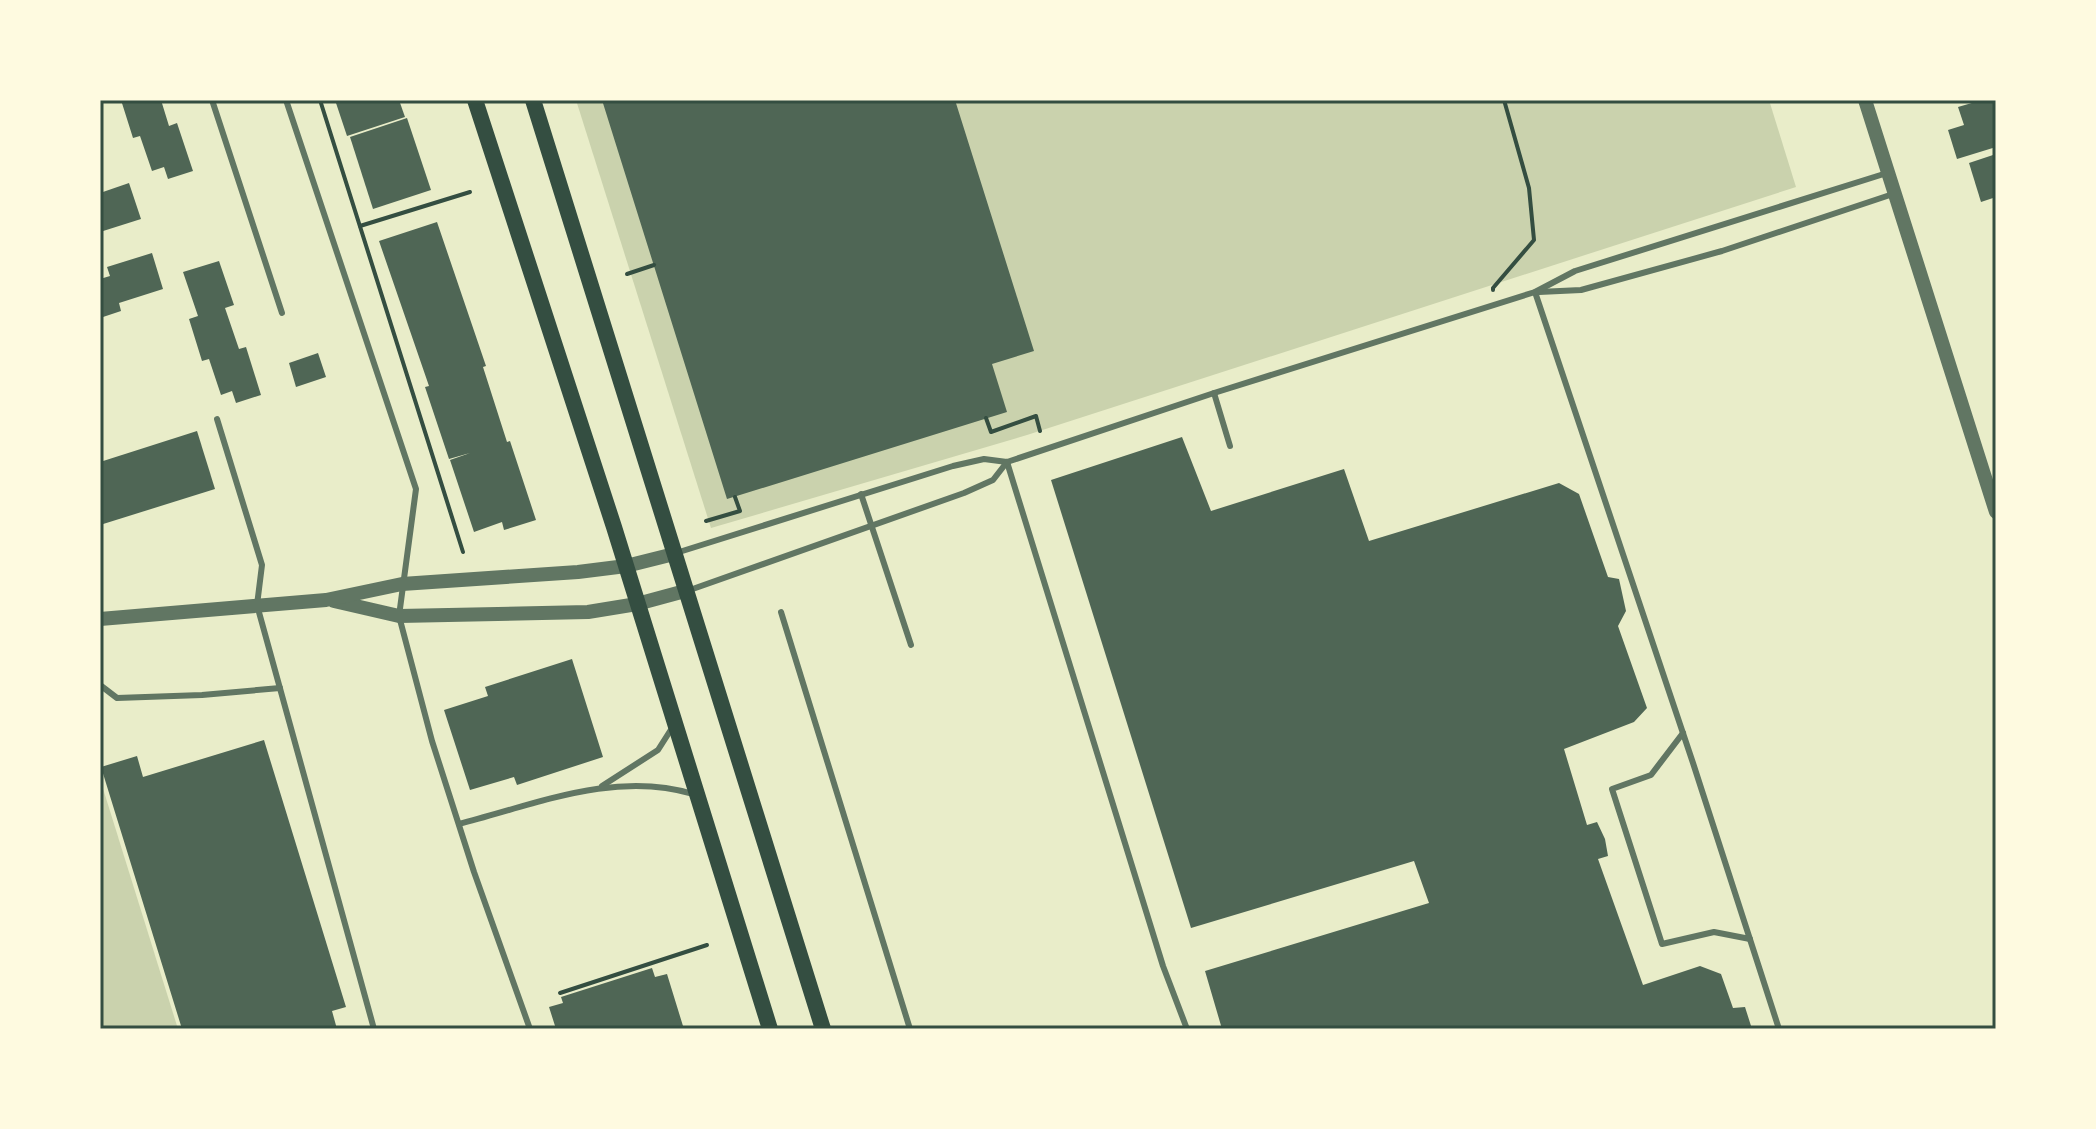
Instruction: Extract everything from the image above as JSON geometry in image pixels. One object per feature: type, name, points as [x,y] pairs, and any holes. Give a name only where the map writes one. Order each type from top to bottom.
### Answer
[{"type":"main road","points":[[475,100],[626,566],[770,1029]]},
{"type":"main road","points":[[533,100],[823,1029]]},
{"type":"street","points":[[1865,100],[1996,512]]},
{"type":"street","points":[[100,619],[326,600],[402,584],[578,572],[626,566],[674,554]]},
{"type":"street","points":[[326,600],[399,616],[588,612],[637,604],[685,591]]},
{"type":"lane","points":[[212,100],[282,313]]},
{"type":"lane","points":[[286,100],[416,489],[399,616],[432,741],[530,1029]]},
{"type":"lane","points":[[674,554],[861,494],[984,459],[1007,462],[1535,292],[1575,271],[1887,173]]},
{"type":"lane","points":[[1535,292],[1581,290],[1722,251],[1894,194]]},
{"type":"lane","points":[[1535,292],[1779,1029]]},
{"type":"lane","points":[[1214,393],[1230,446]]},
{"type":"lane","points":[[217,419],[262,565],[257,605],[374,1029]]},
{"type":"lane","points":[[685,591],[872,527],[993,480],[1007,462]]},
{"type":"lane","points":[[1007,462],[1163,966],[1187,1029]]},
{"type":"lane","points":[[861,494],[911,645]]},
{"type":"lane","points":[[781,612],[910,1029]]},
{"type":"lane","points":[[100,685],[117,698],[280,688]]},
{"type":"lane","points":[[599,788],[658,750],[675,723]]},
{"type":"lane","points":[[1683,733],[1651,775],[1612,789],[1662,944],[1714,932],[1751,939]]},
{"type":"lane","points":[[459,824],[599,788],[666,786],[697,795]]},
{"type":"path","points":[[320,100],[463,552]]},
{"type":"path","points":[[1498,304],[1493,288],[1534,240],[1529,188],[1504,100]]},
{"type":"path","points":[[360,226],[470,192]]},
{"type":"path","points":[[627,274],[654,265]]},
{"type":"path","points":[[986,418],[991,432],[1036,416],[1040,431]]},
{"type":"path","points":[[706,521],[740,511],[735,497]]},
{"type":"path","points":[[560,993],[707,945]]},
{"type":"green space","points":[[576,100],[1769,100],[1796,187],[1027,435],[711,528]]},
{"type":"green space","points":[[100,779],[178,1029],[100,1029]]},
{"type":"building","points":[[121,100],[161,100],[169,126],[177,123],[193,171],[168,179],[164,167],[152,171],[140,136],[133,138]]},
{"type":"building","points":[[335,100],[399,100],[405,117],[347,136]]},
{"type":"building","points":[[602,100],[955,100],[1034,351],[992,364],[1007,412],[727,499]]},
{"type":"building","points":[[1993,100],[1996,109],[1996,147],[1957,159],[1948,130],[1964,125],[1958,107]]},
{"type":"building","points":[[407,118],[431,190],[373,209],[350,137]]},
{"type":"building","points":[[1996,154],[1996,197],[1981,202],[1969,163]]},
{"type":"building","points":[[129,183],[141,219],[100,232],[100,193]]},
{"type":"building","points":[[437,222],[486,366],[483,367],[507,442],[510,441],[536,520],[504,530],[502,522],[474,532],[450,460],[470,453],[449,459],[425,387],[429,386],[379,241]]},
{"type":"building","points":[[152,253],[163,289],[119,303],[121,311],[100,318],[100,279],[110,276],[107,267]]},
{"type":"building","points":[[219,261],[234,305],[225,308],[239,349],[246,347],[261,395],[236,403],[232,391],[221,395],[209,359],[202,361],[189,319],[198,316],[183,272]]},
{"type":"building","points":[[318,353],[326,377],[296,387],[289,363]]},
{"type":"building","points":[[197,431],[215,489],[100,525],[100,462]]},
{"type":"building","points":[[1182,437],[1211,511],[1344,469],[1369,541],[1559,483],[1579,494],[1608,577],[1619,579],[1626,611],[1618,626],[1647,708],[1634,722],[1564,749],[1587,825],[1597,822],[1605,839],[1608,856],[1598,859],[1643,985],[1700,966],[1721,974],[1733,1008],[1745,1007],[1752,1029],[1222,1029],[1205,971],[1429,903],[1414,861],[1191,928],[1051,480]]},
{"type":"building","points":[[572,659],[603,757],[517,785],[514,777],[470,790],[444,710],[488,696],[485,687]]},
{"type":"building","points":[[264,740],[346,1007],[332,1011],[337,1029],[182,1029],[101,767],[137,756],[143,777]]},
{"type":"building","points":[[652,968],[655,977],[667,974],[683,1026],[677,1029],[556,1029],[549,1007],[563,1003],[561,997]]}]
